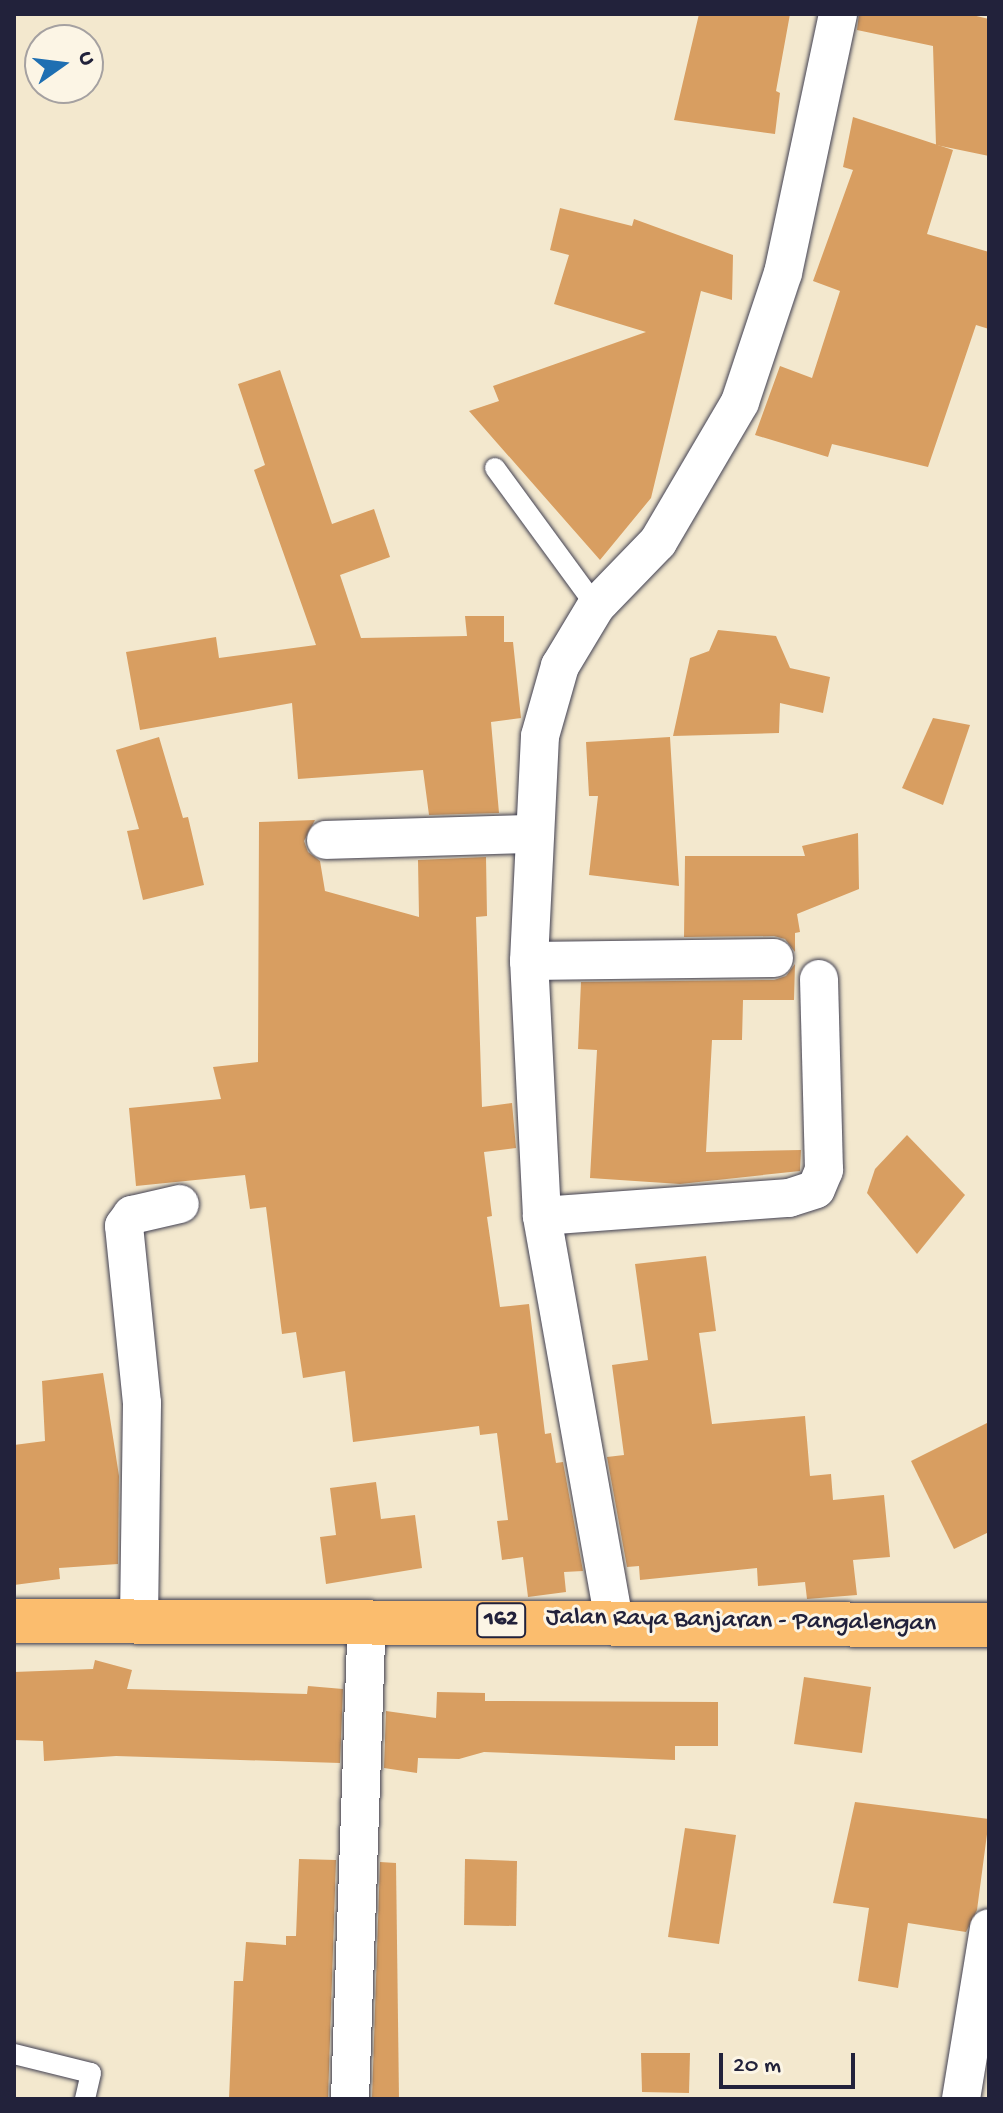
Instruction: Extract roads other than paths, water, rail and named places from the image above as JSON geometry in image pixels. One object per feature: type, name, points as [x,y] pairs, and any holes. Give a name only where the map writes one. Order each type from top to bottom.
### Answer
[{"type":"main road","name":"Jalan Raya Banjaran - Pangalengan","points":[[14,1621],[139,1619],[989,1625]]},
{"type":"street","points":[[614,1621],[542,1216],[529,961],[540,736],[560,666],[596,606],[658,542],[740,402],[783,273],[838,14]]},
{"type":"street","points":[[326,840],[534,834]]},
{"type":"street","points":[[529,961],[774,958]]},
{"type":"street","points":[[542,1216],[789,1198],[816,1189],[824,1170],[819,979]]},
{"type":"street","points":[[139,1619],[142,1403],[139,1338],[122,1248],[124,1226],[132,1215],[180,1204]]},
{"type":"street","points":[[350,2099],[367,1620]]},
{"type":"street","points":[[961,2099],[989,1928]]},
{"type":"lane","points":[[495,468],[596,606]]},
{"type":"lane","points":[[14,2054],[91,2073],[85,2099]]}]
